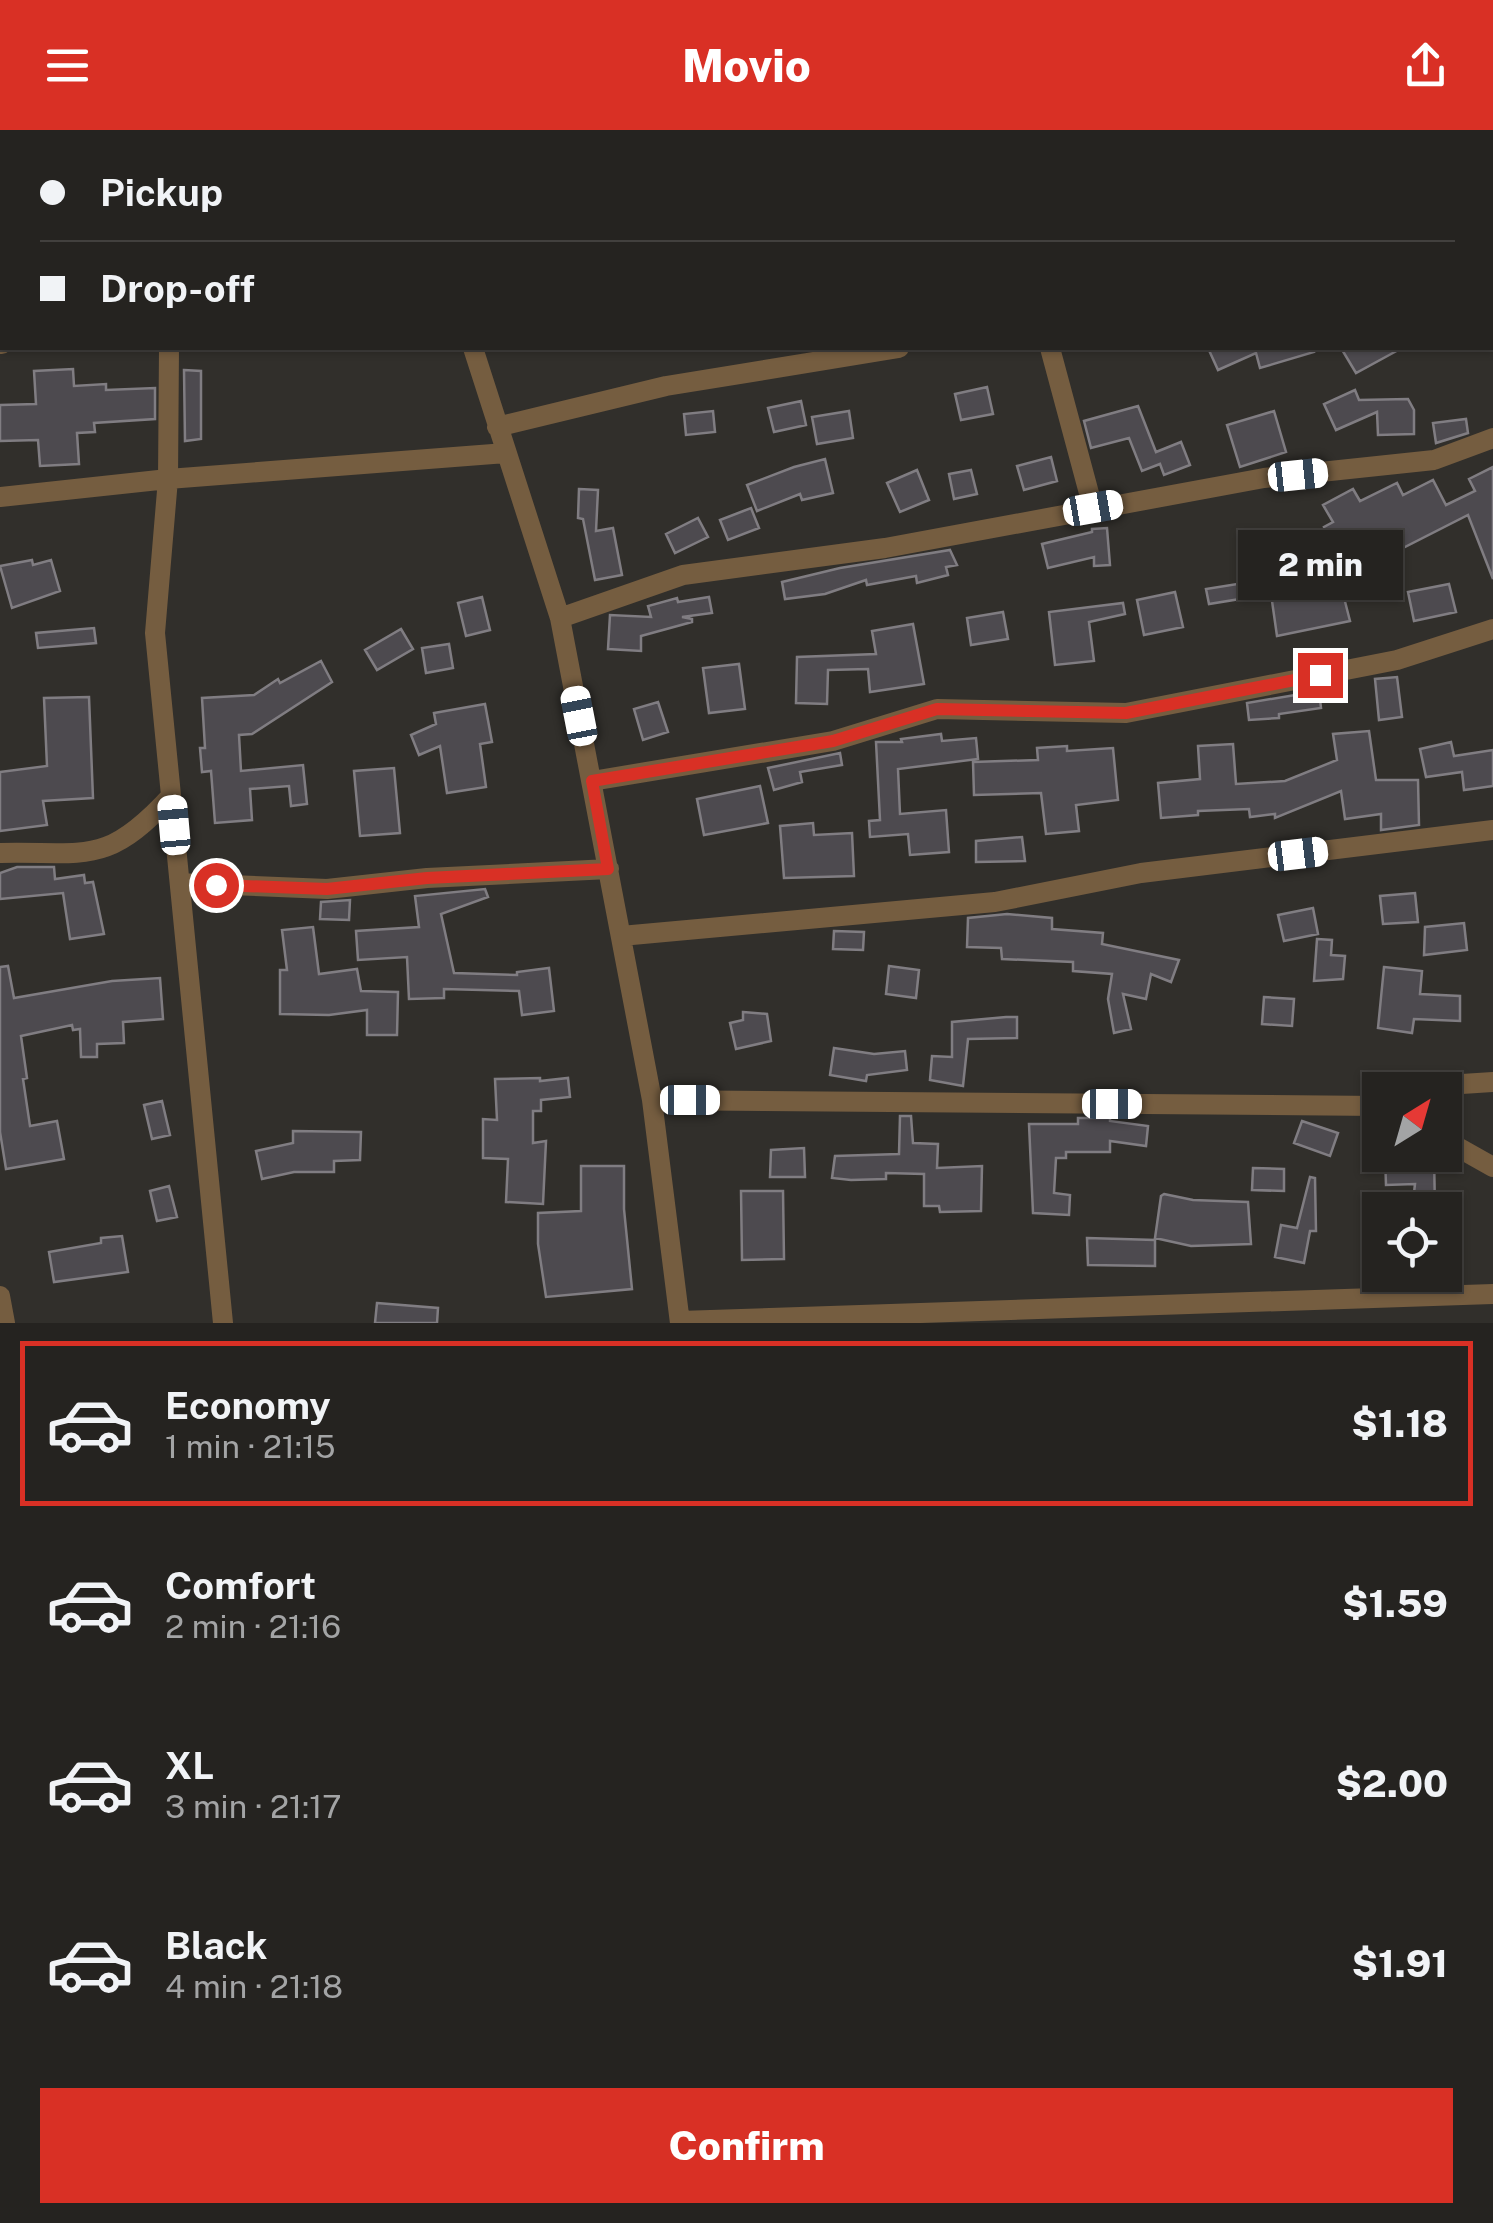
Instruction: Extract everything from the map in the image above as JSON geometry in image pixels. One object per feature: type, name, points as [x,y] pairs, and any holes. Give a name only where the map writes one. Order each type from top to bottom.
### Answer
[{"type":"street","points":[[169,350],[168,479],[156,633],[224,1323]]},
{"type":"street","points":[[475,350],[560,618],[652,1100],[680,1322],[1493,1294]]},
{"type":"street","points":[[498,427],[666,386],[887,350]]},
{"type":"street","points":[[1051,350],[1093,508]]},
{"type":"street","points":[[560,618],[683,575],[886,548],[1264,478],[1434,460],[1493,438]]},
{"type":"street","points":[[0,497],[168,479],[506,453]]},
{"type":"street","points":[[592,781],[833,741],[937,709],[1126,713],[1397,660],[1493,629]]},
{"type":"street","points":[[0,853],[64,856],[101,851],[148,822],[171,796]]},
{"type":"street","points":[[621,936],[995,902],[1141,873],[1493,830]]},
{"type":"street","points":[[180,883],[327,889],[427,878],[608,869]]},
{"type":"street","points":[[1462,1084],[1493,1082]]},
{"type":"street","points":[[652,1100],[1362,1106]]},
{"type":"street","points":[[1462,1150],[1493,1167]]},
{"type":"street","points":[[0,1296],[5,1323]]},
{"type":"building","points":[[1209,350],[1314,352],[1260,368],[1256,353],[1218,370]]},
{"type":"building","points":[[1342,350],[1398,350],[1356,373]]},
{"type":"building","points":[[73,369],[74,386],[106,384],[106,390],[155,388],[155,419],[94,423],[95,432],[77,433],[79,464],[40,466],[38,440],[0,441],[0,405],[36,404],[34,371]]},
{"type":"building","points":[[184,370],[201,371],[201,439],[185,441]]},
{"type":"building","points":[[987,387],[993,414],[961,420],[955,394]]},
{"type":"building","points":[[1355,390],[1359,400],[1408,399],[1414,410],[1414,434],[1378,435],[1377,412],[1336,430],[1324,404]]},
{"type":"building","points":[[801,401],[806,425],[774,432],[768,408]]},
{"type":"building","points":[[1138,406],[1156,452],[1181,442],[1190,465],[1164,475],[1160,464],[1142,471],[1129,438],[1091,448],[1084,421]]},
{"type":"building","points":[[713,411],[715,432],[686,435],[684,414]]},
{"type":"building","points":[[849,411],[853,438],[817,444],[812,417]]},
{"type":"building","points":[[1274,411],[1286,452],[1240,467],[1227,425]]},
{"type":"building","points":[[1466,419],[1468,433],[1436,443],[1433,423]]},
{"type":"building","points":[[1051,457],[1057,481],[1024,490],[1017,466]]},
{"type":"building","points":[[825,459],[833,493],[802,500],[800,494],[757,511],[747,485]]},
{"type":"building","points":[[1493,467],[1493,579],[1468,515],[1397,551],[1391,551],[1383,534],[1365,543],[1360,534],[1335,548],[1324,527],[1333,522],[1323,505],[1353,489],[1360,501],[1397,483],[1403,495],[1433,480],[1446,505],[1475,491],[1469,479]]},
{"type":"building","points":[[917,470],[929,500],[900,512],[887,483]]},
{"type":"building","points":[[971,470],[977,494],[954,499],[949,474]]},
{"type":"building","points":[[579,489],[598,490],[596,531],[613,528],[622,575],[595,580],[583,519],[578,518]]},
{"type":"building","points":[[751,508],[759,528],[728,540],[720,520]]},
{"type":"building","points":[[698,518],[708,537],[675,553],[666,534]]},
{"type":"building","points":[[1107,528],[1110,565],[1094,566],[1094,557],[1048,568],[1042,544]]},
{"type":"building","points":[[950,550],[957,565],[946,567],[948,575],[917,583],[916,576],[867,585],[866,580],[825,594],[785,599],[782,582]]},
{"type":"building","points":[[32,560],[33,565],[51,560],[60,591],[12,608],[0,566]]},
{"type":"building","points":[[1335,565],[1339,580],[1322,588],[1341,586],[1350,621],[1277,636],[1271,594],[1209,604],[1206,589],[1269,579],[1268,573],[1301,569],[1301,574]]},
{"type":"building","points":[[1449,584],[1456,612],[1414,621],[1408,592]]},
{"type":"building","points":[[1175,592],[1183,627],[1144,635],[1137,600]]},
{"type":"building","points":[[482,597],[490,630],[466,636],[458,603]]},
{"type":"building","points":[[709,597],[712,613],[682,617],[692,622],[641,636],[641,651],[608,649],[610,615],[651,617],[648,606],[677,598],[678,602]]},
{"type":"building","points":[[1123,603],[1125,614],[1089,622],[1094,661],[1055,665],[1049,612]]},
{"type":"building","points":[[1003,612],[1008,639],[971,645],[967,618]]},
{"type":"building","points":[[913,624],[924,684],[870,692],[868,669],[828,670],[827,704],[796,703],[797,657],[876,654],[872,631]]},
{"type":"building","points":[[94,628],[96,643],[38,648],[36,633]]},
{"type":"building","points":[[401,629],[413,649],[377,670],[365,650]]},
{"type":"building","points":[[449,644],[453,668],[426,673],[422,648]]},
{"type":"building","points":[[321,661],[332,682],[252,734],[239,735],[241,771],[303,765],[307,804],[291,806],[289,786],[250,789],[252,820],[215,823],[211,771],[202,772],[202,698],[254,695],[278,679],[280,683]]},
{"type":"building","points":[[739,664],[745,709],[709,713],[703,668]]},
{"type":"building","points":[[1397,677],[1402,717],[1379,720],[1375,679]]},
{"type":"building","points":[[1319,691],[1321,708],[1249,720],[1247,703]]},
{"type":"building","points":[[89,697],[93,798],[43,801],[47,825],[0,831],[0,772],[47,766],[44,698]]},
{"type":"building","points":[[658,702],[668,732],[643,740],[634,709]]},
{"type":"building","points":[[485,704],[492,742],[480,744],[486,787],[447,793],[440,746],[419,755],[411,735],[436,724],[434,713]]},
{"type":"building","points":[[1369,731],[1376,780],[1418,780],[1419,825],[1381,830],[1381,814],[1345,819],[1341,791],[1275,818],[1275,814],[1250,817],[1249,809],[1198,811],[1198,815],[1161,818],[1158,783],[1200,779],[1198,746],[1233,744],[1236,784],[1285,781],[1337,760],[1333,734]]},
{"type":"building","points":[[941,734],[942,741],[976,738],[978,759],[898,769],[900,814],[946,810],[949,852],[910,855],[908,834],[870,837],[869,821],[880,820],[876,742],[902,742],[901,739]]},
{"type":"building","points":[[1451,742],[1454,756],[1493,750],[1493,786],[1464,790],[1462,772],[1426,777],[1420,749]]},
{"type":"building","points":[[1067,746],[1067,751],[1113,748],[1118,800],[1076,805],[1079,831],[1046,834],[1041,793],[974,795],[973,762],[1038,760],[1037,748]]},
{"type":"building","points":[[840,753],[842,765],[800,772],[802,782],[774,790],[768,768]]},
{"type":"building","points":[[394,768],[400,833],[360,836],[354,771]]},
{"type":"building","points":[[760,786],[768,823],[704,835],[697,799]]},
{"type":"building","points":[[813,823],[814,835],[852,833],[854,876],[784,878],[780,826]]},
{"type":"building","points":[[1022,837],[1025,861],[976,862],[976,841]]},
{"type":"building","points":[[17,867],[54,867],[55,879],[84,875],[85,883],[93,882],[104,934],[70,939],[63,893],[0,899],[0,873]]},
{"type":"building","points":[[485,889],[488,897],[441,914],[454,973],[517,975],[549,968],[554,1011],[522,1015],[519,991],[444,989],[444,998],[409,999],[407,957],[358,960],[356,931],[419,927],[415,896]]},
{"type":"building","points":[[1415,893],[1418,922],[1383,924],[1380,896]]},
{"type":"building","points":[[350,900],[349,920],[320,919],[321,902]]},
{"type":"building","points":[[1313,908],[1318,934],[1284,941],[1278,915]]},
{"type":"building","points":[[1007,914],[1052,918],[1052,929],[1103,933],[1102,944],[1179,960],[1171,982],[1151,974],[1146,999],[1123,994],[1131,1029],[1114,1033],[1108,999],[1112,974],[1073,971],[1073,962],[1002,959],[1001,948],[967,947],[968,918]]},
{"type":"building","points":[[1464,923],[1467,950],[1424,955],[1425,927]]},
{"type":"building","points":[[313,927],[319,974],[357,969],[361,991],[398,992],[397,1035],[367,1035],[367,1010],[329,1015],[280,1014],[280,970],[287,970],[282,930]]},
{"type":"building","points":[[834,931],[864,932],[863,950],[833,949]]},
{"type":"building","points":[[1317,939],[1332,940],[1331,955],[1345,956],[1343,979],[1314,981]]},
{"type":"building","points":[[8,966],[14,998],[112,981],[160,978],[163,1019],[123,1022],[124,1043],[97,1044],[97,1057],[81,1057],[80,1029],[73,1030],[72,1025],[21,1036],[30,1126],[57,1121],[64,1159],[6,1169],[0,1132],[0,967]]},
{"type":"building","points":[[889,966],[919,970],[916,998],[886,994]]},
{"type":"building","points":[[1384,967],[1422,971],[1420,994],[1460,996],[1460,1021],[1414,1019],[1412,1033],[1378,1028]]},
{"type":"building","points":[[1264,997],[1294,999],[1292,1026],[1262,1024]]},
{"type":"building","points":[[743,1012],[767,1014],[771,1041],[736,1049],[730,1023],[743,1020]]},
{"type":"building","points":[[1017,1017],[1017,1038],[968,1039],[963,1086],[930,1080],[932,1056],[952,1057],[952,1022]]},
{"type":"building","points":[[834,1048],[874,1054],[905,1051],[907,1070],[867,1075],[866,1081],[830,1075]]},
{"type":"building","points":[[568,1078],[570,1097],[541,1100],[541,1111],[533,1111],[533,1143],[546,1141],[543,1204],[506,1202],[508,1159],[483,1158],[483,1119],[497,1120],[495,1079]]},
{"type":"building","points":[[162,1101],[170,1135],[152,1139],[144,1105]]},
{"type":"building","points":[[900,1116],[911,1116],[913,1143],[938,1144],[937,1168],[982,1166],[981,1211],[940,1212],[939,1206],[924,1206],[924,1174],[886,1173],[886,1179],[832,1178],[835,1156],[899,1154]]},
{"type":"building","points":[[1078,1118],[1110,1118],[1148,1126],[1146,1146],[1110,1141],[1110,1152],[1066,1152],[1066,1158],[1056,1158],[1054,1193],[1070,1195],[1069,1215],[1033,1213],[1029,1124],[1078,1124]]},
{"type":"building","points":[[1302,1121],[1338,1133],[1330,1156],[1294,1143]]},
{"type":"building","points":[[293,1131],[361,1132],[360,1160],[334,1161],[334,1172],[294,1172],[262,1179],[256,1151],[293,1143]]},
{"type":"building","points":[[804,1148],[805,1177],[770,1177],[771,1150]]},
{"type":"building","points":[[581,1166],[624,1166],[632,1289],[546,1297],[538,1213],[581,1211]]},
{"type":"building","points":[[1253,1168],[1284,1169],[1284,1191],[1252,1190]]},
{"type":"building","points":[[1386,1172],[1434,1172],[1435,1192],[1414,1192],[1415,1184],[1386,1185]]},
{"type":"building","points":[[1310,1177],[1315,1178],[1316,1231],[1310,1231],[1304,1263],[1275,1257],[1281,1225],[1297,1228]]},
{"type":"building","points":[[169,1186],[177,1217],[157,1221],[150,1191]]},
{"type":"building","points":[[741,1191],[783,1191],[784,1259],[742,1260]]},
{"type":"building","points":[[1164,1194],[1193,1200],[1248,1202],[1251,1244],[1191,1246],[1155,1238]]},
{"type":"building","points":[[122,1236],[128,1272],[54,1282],[49,1252]]},
{"type":"building","points":[[1087,1238],[1155,1240],[1155,1266],[1088,1265]]},
{"type":"building","points":[[377,1303],[438,1308],[437,1323],[375,1323]]},
{"type":"route","points":[[216,885],[327,889],[427,878],[608,869],[592,781],[833,741],[937,709],[1126,713],[1320,675]]}]
